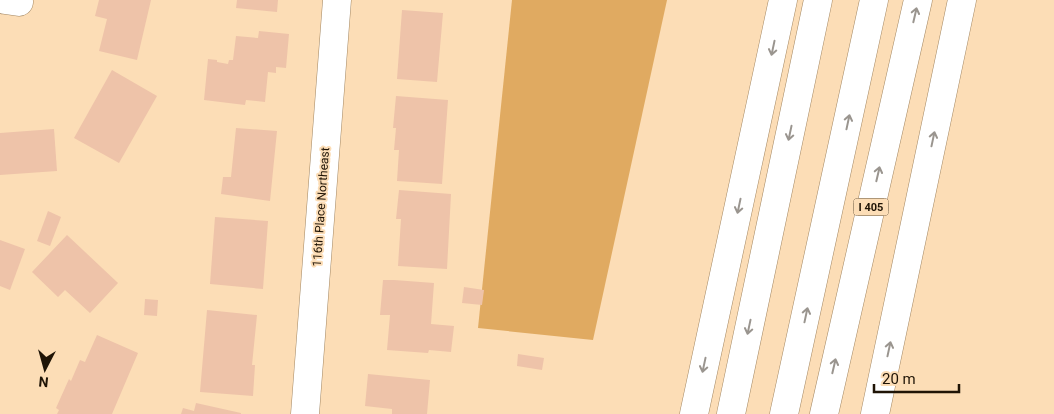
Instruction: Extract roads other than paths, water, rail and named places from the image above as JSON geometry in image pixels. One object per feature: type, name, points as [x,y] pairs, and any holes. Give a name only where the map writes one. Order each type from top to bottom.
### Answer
[{"type":"main road","name":"116th Place Northeast","points":[[305,414],[337,0]]},
{"type":"main road","points":[[694,414],[784,0]]},
{"type":"main road","points":[[731,414],[818,0]]},
{"type":"main road","points":[[784,414],[874,0]]},
{"type":"main road","name":"I 405","points":[[824,414],[918,0]]},
{"type":"main road","points":[[875,414],[962,0]]}]
